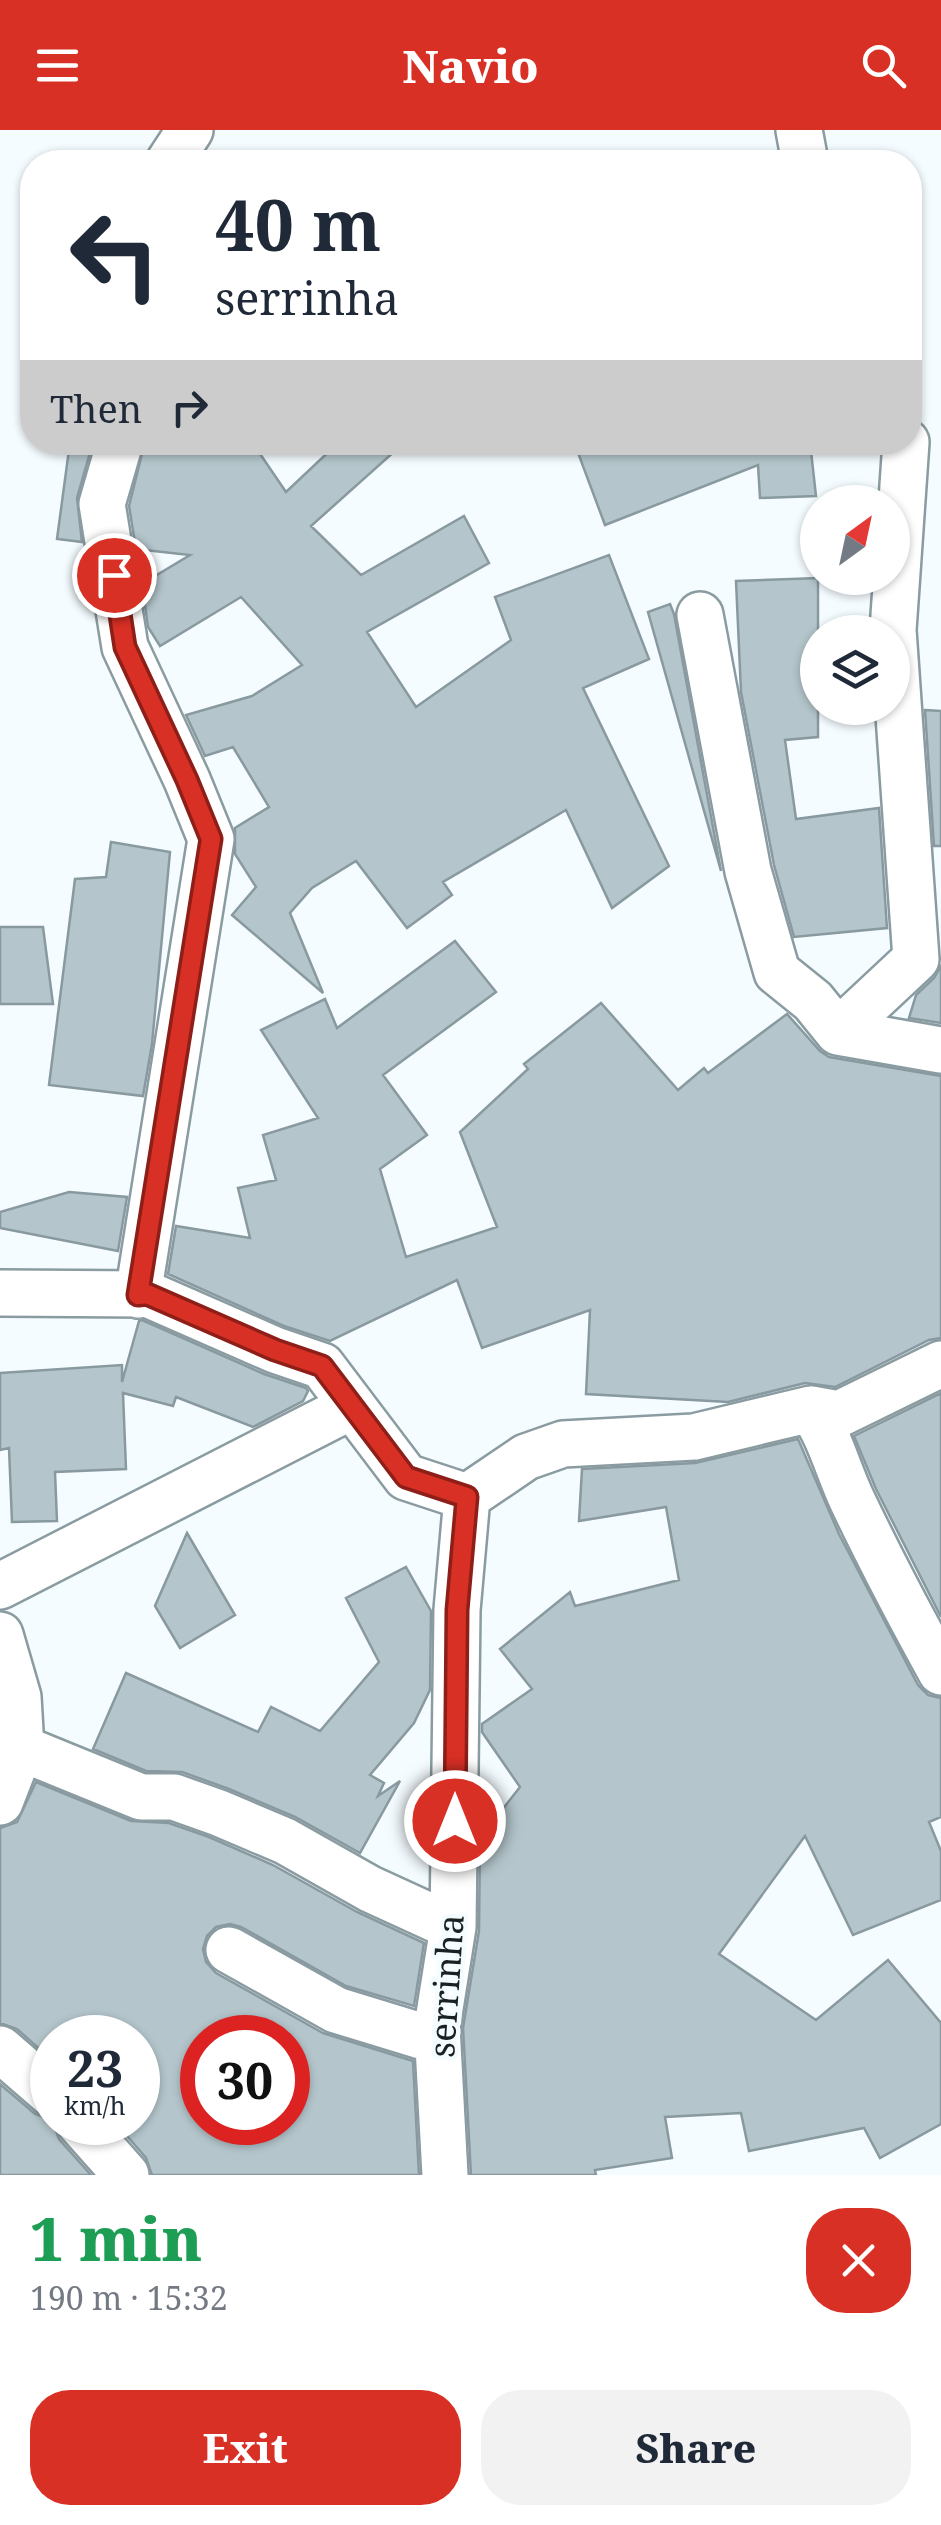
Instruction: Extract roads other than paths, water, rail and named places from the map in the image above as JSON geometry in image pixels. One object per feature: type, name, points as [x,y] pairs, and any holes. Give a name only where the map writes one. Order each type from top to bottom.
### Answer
[{"type":"street","points":[[116,455],[102,504],[125,647],[211,839],[138,1295]]},
{"type":"street","points":[[838,1032],[916,958],[893,630],[905,455]]},
{"type":"street","points":[[700,615],[748,870],[777,972],[813,1001],[838,1032],[941,1050]]},
{"type":"street","points":[[0,1293],[147,1294],[275,1350],[322,1366],[406,1477],[467,1497],[526,1458],[563,1444],[694,1437],[811,1409],[839,1414],[941,1364]]},
{"type":"street","points":[[0,1586],[352,1406]]},
{"type":"street","points":[[811,1409],[822,1425],[850,1496],[899,1596],[941,1672]]},
{"type":"street","name":"serrinha","points":[[446,2175],[437,2027],[452,1926],[457,1610],[467,1497]]},
{"type":"street","points":[[0,1635],[18,1697],[20,1748],[0,1802]]},
{"type":"street","points":[[20,1748],[141,1797],[174,1796],[219,1813],[284,1841],[370,1889],[452,1926]]},
{"type":"street","points":[[229,1950],[336,2010],[421,2036],[437,2027]]},
{"type":"street","points":[[0,2049],[30,2075]]},
{"type":"street","points":[[99,2145],[126,2175]]}]
